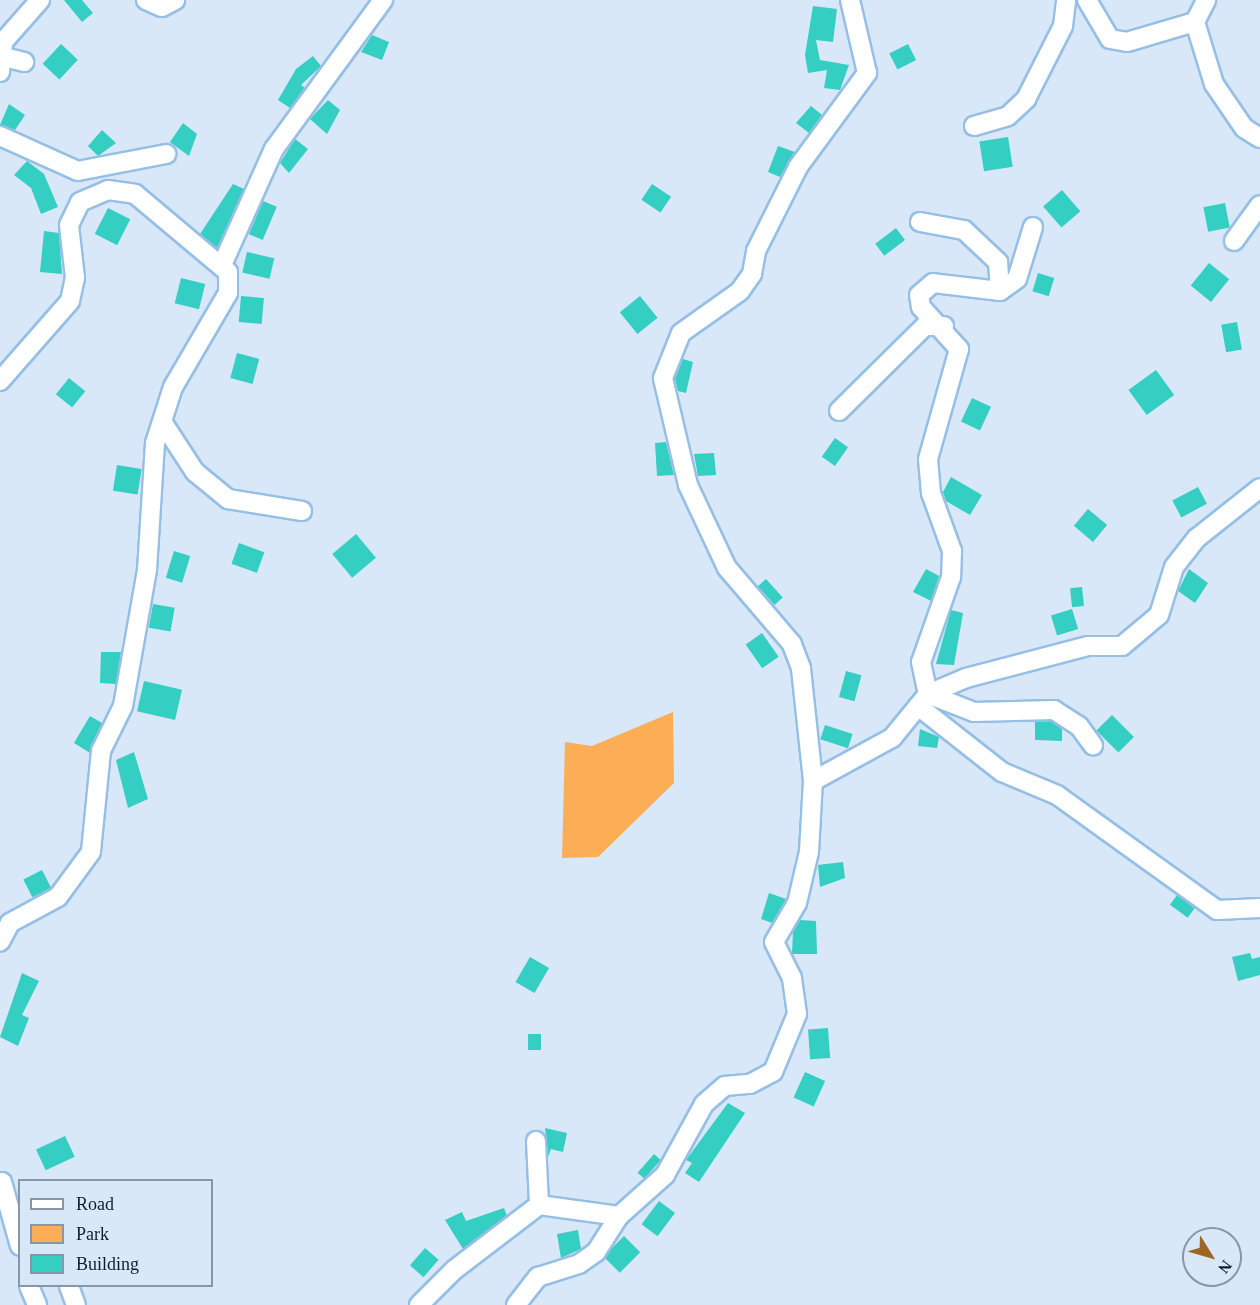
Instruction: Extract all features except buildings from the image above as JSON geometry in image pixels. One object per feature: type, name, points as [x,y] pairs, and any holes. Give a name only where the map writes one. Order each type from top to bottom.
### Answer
[{"type":"street","points":[[24,62],[0,62],[3,42],[40,0]]},
{"type":"street","points":[[146,0],[162,7],[175,0]]},
{"type":"street","points":[[0,942],[10,923],[58,897],[91,852],[101,751],[123,706],[133,659],[150,548],[155,443],[173,387],[228,293],[222,265],[274,149],[382,0]]},
{"type":"street","points":[[516,1305],[538,1277],[589,1259],[619,1216],[665,1175],[704,1104],[725,1086],[750,1084],[773,1072],[783,1058],[797,1014],[792,978],[774,942],[803,884],[813,781],[801,668],[792,644],[727,568],[688,485],[663,378],[681,333],[740,291],[752,274],[756,251],[798,167],[867,73],[850,0]]},
{"type":"street","points":[[974,126],[1008,116],[1026,99],[1063,26],[1066,0]]},
{"type":"street","points":[[1087,0],[1101,29],[1119,40],[1195,22]]},
{"type":"street","points":[[1206,0],[1195,22],[1214,84],[1244,128],[1260,138]]},
{"type":"street","points":[[0,136],[78,171],[126,159],[166,154]]},
{"type":"street","points":[[126,159],[135,194]]},
{"type":"street","points":[[0,381],[70,301],[75,278],[72,212],[80,202],[108,190],[135,194],[222,265]]},
{"type":"street","points":[[1234,241],[1260,205]]},
{"type":"street","points":[[920,222],[964,230],[998,262],[1000,291]]},
{"type":"street","points":[[1033,227],[1017,279],[1000,291],[933,283],[919,295],[921,307],[944,326],[960,349],[928,459],[931,493],[952,551],[951,577],[921,662],[923,700],[1002,772],[1057,795],[1217,910],[1260,908]]},
{"type":"street","points":[[838,411],[925,327],[944,326]]},
{"type":"street","points":[[163,423],[195,472],[228,499],[302,511]]},
{"type":"street","points":[[813,781],[892,738],[923,700],[966,678],[1064,651],[1122,646],[1159,615],[1174,567],[1197,538],[1260,488]]},
{"type":"street","points":[[923,700],[974,711],[1054,710],[1079,726],[1093,745]]},
{"type":"street","points":[[536,1141],[539,1205]]},
{"type":"street","points":[[1,1181],[18,1202]]},
{"type":"street","points":[[1,1181],[18,1239]]},
{"type":"street","points":[[419,1305],[454,1270],[539,1205],[619,1216]]},
{"type":"street","points":[[29,1287],[37,1305]]},
{"type":"street","points":[[69,1287],[76,1305]]},
{"type":"green space","points":[[673,712],[674,783],[598,857],[562,858],[565,742],[592,746]]}]
